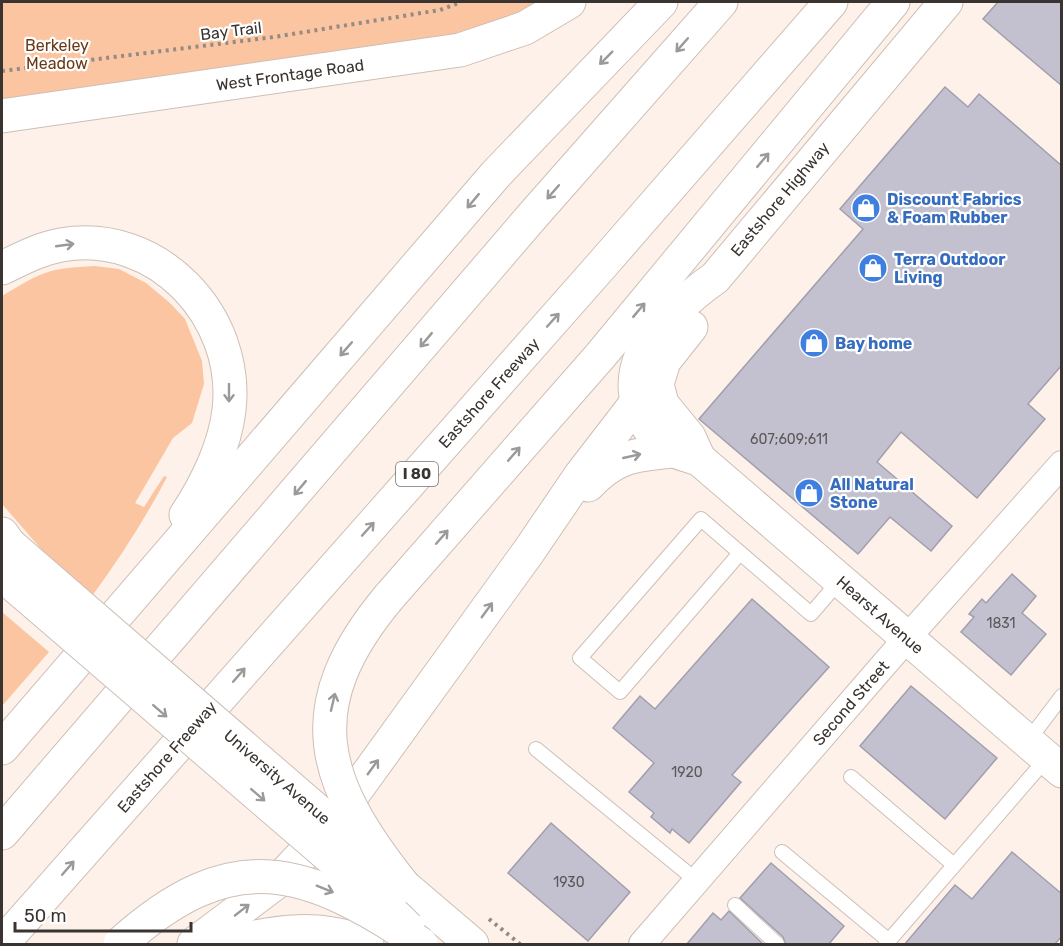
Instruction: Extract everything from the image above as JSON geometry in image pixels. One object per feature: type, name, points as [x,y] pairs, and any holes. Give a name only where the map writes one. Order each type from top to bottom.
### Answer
[{"type":"main road","name":"West Frontage Road","points":[[2,116],[460,50],[525,28],[569,2]]},
{"type":"main road","points":[[2,748],[496,174],[661,2]]},
{"type":"main road","points":[[2,833],[542,204],[721,2]]},
{"type":"main road","name":"Eastshore Freeway","points":[[2,944],[602,266],[831,2]]},
{"type":"main road","points":[[404,886],[378,853],[344,796],[333,768],[329,737],[331,706],[348,659],[389,597],[601,355],[893,2]]},
{"type":"main road","name":"Eastshore Highway","points":[[647,393],[634,382],[642,353],[689,298],[715,278],[946,2]]},
{"type":"main road","points":[[4,267],[51,247],[79,243],[106,245],[140,254],[167,269],[194,294],[214,324],[224,351],[229,382],[229,411],[214,460],[188,511],[119,613]]},
{"type":"main road","points":[[194,945],[269,889],[314,846],[530,551],[580,476],[647,393]]},
{"type":"main road","name":"Hearst Avenue","points":[[647,393],[644,422],[840,580],[1045,757]]},
{"type":"main road","points":[[530,551],[578,495],[607,467],[633,455],[686,455]]},
{"type":"main road","name":"University Avenue","points":[[4,539],[45,594],[374,895],[422,945]]},
{"type":"main road","name":"University Avenue","points":[[2,575],[45,594],[404,886],[472,945]]},
{"type":"main road","points":[[2,740],[38,705]]},
{"type":"main road","points":[[120,944],[166,907],[197,890],[239,878],[268,875],[297,879],[338,894],[370,911],[422,945]]},
{"type":"main road","points":[[229,945],[273,934],[312,931],[341,935],[367,945]]},
{"type":"street","name":"Second Street","points":[[642,945],[907,638],[1062,464]]},
{"type":"lane","points":[[741,553],[620,692],[580,658],[701,519],[741,553],[811,614],[840,580]]},
{"type":"lane","points":[[783,852],[888,943],[1045,757],[1062,696]]},
{"type":"lane","points":[[536,749],[697,881]]},
{"type":"lane","points":[[850,777],[954,866]]},
{"type":"lane","points":[[735,905],[777,945]]},
{"type":"path","name":"Bay Trail","points":[[2,71],[274,37],[440,10],[461,2]]},
{"type":"green space","name":"Berkeley Meadow","points":[[2,2],[547,2],[506,36],[2,116]]},
{"type":"green space","points":[[95,266],[119,269],[146,283],[185,319],[202,361],[204,384],[192,423],[173,438],[135,503],[144,507],[164,476],[167,477],[132,538],[92,596],[55,565],[2,504],[2,296],[37,276],[55,270]]},
{"type":"green space","points":[[2,612],[49,652],[2,706]]},
{"type":"building","points":[[998,2],[1062,2],[1062,86],[983,19]]},
{"type":"building","points":[[945,87],[968,107],[979,94],[1062,166],[1062,365],[1028,404],[1045,419],[977,498],[901,432],[877,462],[952,526],[931,551],[890,517],[858,554],[699,419],[863,229],[840,209]]},
{"type":"building","points":[[1012,574],[1036,596],[1022,613],[1046,634],[1011,675],[961,632],[974,617],[969,614],[982,599],[986,603]]},
{"type":"building","points":[[752,599],[829,667],[732,775],[741,782],[689,843],[672,829],[670,833],[651,817],[654,813],[629,792],[654,763],[613,728],[640,696],[655,709]]},
{"type":"building","points":[[911,686],[997,758],[945,819],[860,746]]},
{"type":"building","points":[[551,823],[630,892],[588,941],[508,873]]},
{"type":"building","points":[[1012,852],[1062,894],[1062,936],[1054,945],[904,945],[955,885],[972,899]]},
{"type":"building","points":[[771,863],[844,926],[828,945],[786,945],[783,937],[740,898]]},
{"type":"building","points":[[729,911],[764,945],[686,945],[713,913],[721,920]]},
{"type":"place","name":"Discount Fabrics & Foam Rubber","points":[[866,208]]},
{"type":"place","name":"Terra Outdoor Living","points":[[873,268]]},
{"type":"place","name":"Bay home","points":[[814,343]]},
{"type":"place","name":"All Natural Stone","points":[[809,493]]}]
